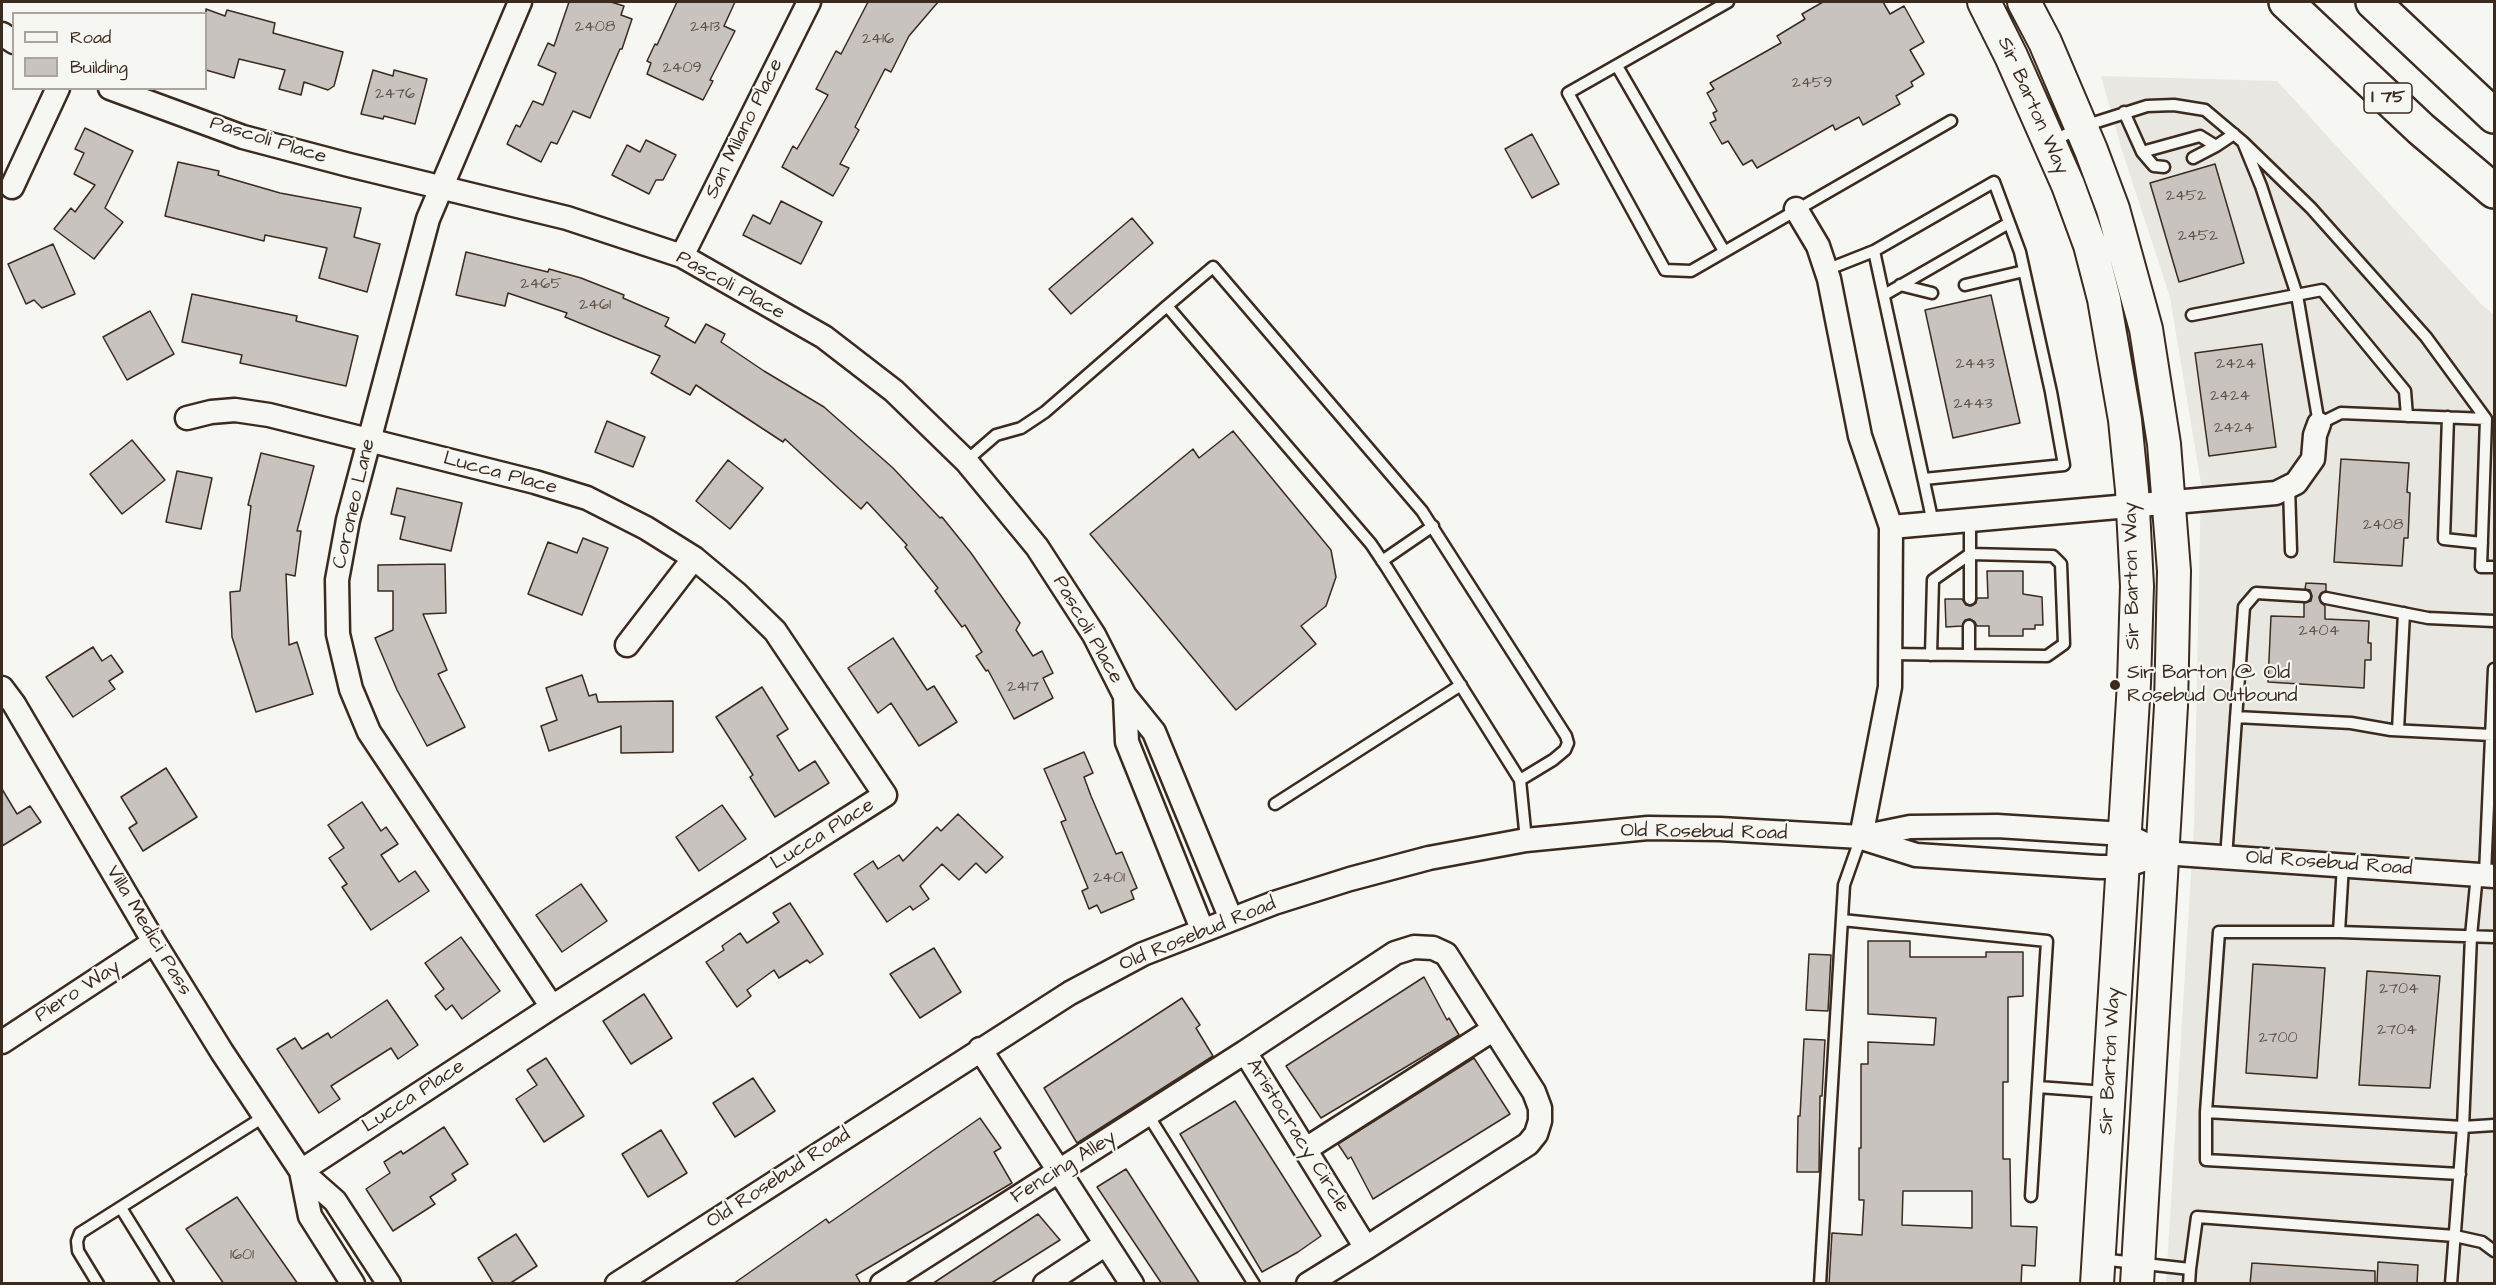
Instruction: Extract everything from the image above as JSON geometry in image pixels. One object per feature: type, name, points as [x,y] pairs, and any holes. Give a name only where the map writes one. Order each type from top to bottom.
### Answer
[{"type":"highway","name":"I 75","points":[[2286,2],[2421,129],[2494,190]]},
{"type":"highway","points":[[2373,2],[2494,116]]},
{"type":"main road","name":"Sir Barton Way","points":[[1983,2],[2049,142],[2090,244],[2104,299],[2125,420],[2133,506],[2137,586],[2098,1271]]},
{"type":"main road","name":"Sir Barton Way","points":[[2024,2],[2045,42],[2113,209],[2140,306],[2164,444],[2174,571],[2171,706],[2138,1274]]},
{"type":"street","name":"Coroneo Lane","points":[[520,2],[428,219],[348,520],[337,580],[338,634],[351,688],[369,732],[552,1007]]},
{"type":"street","name":"San Milano Place","points":[[682,256],[809,2]]},
{"type":"street","points":[[12,187],[57,90]]},
{"type":"street","name":"Pascoli Place","points":[[116,90],[243,136],[567,219],[682,256],[824,337],[894,391],[966,461],[1037,547],[1094,635],[1125,696],[1154,732],[1231,919]]},
{"type":"street","points":[[1796,209],[1818,246],[1826,270],[1860,436],[1891,527],[1890,687],[1861,837]]},
{"type":"street","name":"Lucca Place","points":[[187,418],[211,412],[235,410],[269,415],[534,482],[587,498],[646,528],[694,558],[736,593],[775,632],[885,795],[552,1007],[301,1171]]},
{"type":"street","points":[[1891,527],[2276,493],[2296,483],[2313,459],[2315,435],[2319,424]]},
{"type":"street","points":[[627,645],[694,558]]},
{"type":"street","name":"Pascoli Place","points":[[1125,696],[1127,742],[1202,929]]},
{"type":"street","name":"Villa Medici Pass","points":[[6,702],[154,942],[301,1171],[335,1201],[388,1284]]},
{"type":"street","name":"Old Rosebud Road","points":[[628,1280],[980,1049],[1070,993],[1143,954],[1202,929],[1350,879],[1429,858],[1526,840],[1648,828],[1720,829],[1861,837],[1910,827],[1997,826],[2124,834],[2163,853],[2485,875]]},
{"type":"street","name":"Old Rosebud Road","points":[[1861,837],[1916,855],[2122,867],[2163,853]]},
{"type":"street","name":"Piero Way","points":[[2,1042],[154,942]]},
{"type":"street","name":"Aristocracy Circle","points":[[1308,1284],[1366,1248],[1528,1144],[1536,1134],[1540,1121],[1540,1108],[1534,1092],[1446,954],[1433,948],[1414,947],[1395,953],[1245,1052],[1366,1248]]},
{"type":"street","points":[[1306,1149],[1494,1029]]},
{"type":"street","points":[[980,1049],[1132,1284]]},
{"type":"street","name":"Fencing Alley","points":[[882,1284],[1245,1052]]},
{"type":"street","name":"Villa Medici Pass","points":[[301,1171],[310,1216],[353,1284]]},
{"type":"street","points":[[1045,1284],[1106,1244]]},
{"type":"lane","points":[[1728,2],[1568,93],[1665,270],[1691,271],[1951,121]]},
{"type":"lane","points":[[1617,66],[1724,251]]},
{"type":"lane","points":[[2049,142],[2081,127],[2124,112],[2147,106],[2174,105],[2205,110],[2243,142],[2311,208],[2426,337],[2486,419],[2481,567],[2494,567]]},
{"type":"lane","points":[[2124,112],[2142,152],[2154,166],[2164,167]]},
{"type":"lane","points":[[2193,158],[2234,134]]},
{"type":"lane","points":[[2142,152],[2200,136],[2216,146]]},
{"type":"lane","points":[[2243,142],[2261,186],[2297,295],[2319,424],[2341,413],[2486,419]]},
{"type":"lane","points":[[1826,270],[1874,251],[1994,182],[2024,271],[2051,392],[2064,465],[1924,479]]},
{"type":"lane","points":[[1884,295],[2009,223]]},
{"type":"lane","points":[[1874,251],[1933,523]]},
{"type":"lane","points":[[966,461],[996,435],[1021,428],[1045,412],[1213,267],[1410,496],[1433,526],[1566,736],[1568,743],[1565,750],[1520,780]]},
{"type":"lane","points":[[1965,285],[2024,271]]},
{"type":"lane","points":[[1900,285],[1932,293]]},
{"type":"lane","points":[[2192,315],[2322,290],[2405,391],[2407,416]]},
{"type":"lane","points":[[1167,306],[1365,537],[1382,561],[1520,780],[1526,840]]},
{"type":"lane","points":[[2448,417],[2444,539],[2482,543]]},
{"type":"lane","points":[[2289,486],[2291,551]]},
{"type":"lane","points":[[1970,520],[1970,599]]},
{"type":"lane","points":[[1382,561],[1433,526]]},
{"type":"lane","points":[[1890,654],[1931,655],[2048,656],[2064,644],[2061,564],[2053,556],[1970,554],[1933,580],[1931,655]]},
{"type":"lane","points":[[2226,858],[2244,607],[2256,593],[2305,596]]},
{"type":"lane","points":[[2326,598],[2428,618],[2494,621]]},
{"type":"lane","points":[[2398,730],[2404,613]]},
{"type":"lane","points":[[1968,626],[1969,655]]},
{"type":"lane","points":[[2451,1284],[2463,1127],[2471,936],[2485,875],[2494,669]]},
{"type":"lane","points":[[1275,804],[1461,686]]},
{"type":"lane","points":[[2236,717],[2351,723],[2398,730],[2491,735]]},
{"type":"lane","points":[[1820,1284],[1844,885],[1861,837]]},
{"type":"lane","points":[[2339,932],[2343,865]]},
{"type":"lane","points":[[1842,920],[2047,941],[2031,1196]]},
{"type":"lane","points":[[2460,1174],[2206,1160],[2206,1112],[2219,932],[2339,932],[2494,937]]},
{"type":"lane","points":[[2038,1087],[2109,1092]]},
{"type":"lane","points":[[2206,1112],[2463,1127],[2494,1125]]},
{"type":"lane","points":[[1148,1115],[1254,1284]]},
{"type":"lane","points":[[98,1284],[78,1251],[77,1241],[80,1233],[265,1116]]},
{"type":"lane","points":[[121,1208],[168,1284]]},
{"type":"lane","points":[[2189,1284],[2197,1216],[2455,1236],[2482,1242],[2494,1251]]},
{"type":"lane","points":[[2098,1271],[2138,1274],[2190,1269]]},
{"type":"shaded area","points":[[2101,76],[2277,81],[2481,304],[2494,315],[2494,1283],[2166,1283],[2194,826],[2201,483],[2170,297],[2121,147]]},
{"type":"building","points":[[569,2],[611,2],[624,6],[621,15],[632,19],[622,49],[620,49],[590,118],[573,111],[557,144],[551,142],[541,162],[507,144],[516,125],[520,127],[533,101],[543,105],[556,73],[538,65],[548,43],[554,46]]},
{"type":"building","points":[[677,2],[735,2],[724,26],[735,31],[710,80],[713,81],[703,100],[647,74],[651,63],[647,61]]},
{"type":"building","points":[[868,2],[938,2],[909,36],[891,72],[885,69],[855,127],[859,130],[840,164],[849,168],[833,196],[782,167],[793,146],[797,149],[828,95],[816,89],[836,51],[841,54]]},
{"type":"building","points":[[1823,2],[1883,2],[1890,14],[1904,6],[1924,42],[1910,50],[1924,74],[1911,82],[1913,86],[1896,96],[1900,104],[1863,125],[1859,117],[1835,130],[1833,125],[1757,168],[1752,160],[1743,165],[1728,141],[1722,144],[1710,123],[1716,120],[1713,113],[1717,111],[1707,93],[1714,89],[1710,83],[1781,43],[1777,36],[1805,19],[1802,14]]},
{"type":"building","points":[[206,9],[225,16],[227,10],[275,23],[273,33],[343,52],[334,86],[328,90],[304,82],[301,95],[279,89],[285,70],[239,59],[234,78],[207,70]]},
{"type":"building","points":[[373,70],[393,76],[394,70],[427,79],[415,124],[384,116],[383,119],[361,114]]},
{"type":"building","points":[[85,128],[133,151],[105,208],[123,222],[94,259],[54,229],[71,208],[75,212],[95,185],[74,174],[84,153],[75,149]]},
{"type":"building","points":[[1532,134],[1559,184],[1532,198],[1505,149]]},
{"type":"building","points":[[646,140],[676,155],[663,180],[656,180],[649,194],[612,175],[627,145],[640,152]]},
{"type":"building","points":[[178,162],[219,171],[218,175],[280,193],[361,208],[354,237],[380,244],[367,292],[319,278],[327,248],[265,235],[264,241],[165,216]]},
{"type":"building","points":[[2215,164],[2244,263],[2179,282],[2150,183]]},
{"type":"building","points":[[781,201],[822,222],[801,264],[743,235],[753,215],[770,224]]},
{"type":"building","points":[[1132,218],[1153,243],[1071,314],[1049,289]]},
{"type":"building","points":[[53,244],[75,294],[42,308],[34,300],[26,304],[8,264]]},
{"type":"building","points":[[466,252],[548,272],[549,269],[581,278],[624,295],[623,298],[669,318],[665,326],[695,343],[706,324],[725,334],[721,342],[824,407],[893,468],[940,518],[942,517],[971,553],[1020,623],[1016,630],[1033,656],[1042,651],[1053,673],[1043,678],[1053,698],[1014,719],[988,670],[986,671],[976,656],[982,652],[965,625],[962,627],[935,591],[938,588],[905,547],[907,545],[867,502],[861,509],[785,439],[783,442],[696,385],[690,395],[651,373],[660,356],[565,317],[567,313],[508,293],[505,306],[456,295]]},
{"type":"building","points":[[192,294],[297,316],[296,321],[358,336],[346,386],[240,363],[242,355],[182,342]]},
{"type":"building","points":[[1991,295],[2020,423],[1953,438],[1925,310]]},
{"type":"building","points":[[150,311],[174,354],[127,380],[103,337]]},
{"type":"building","points":[[2262,344],[2276,447],[2209,456],[2195,353]]},
{"type":"building","points":[[607,421],[645,437],[633,467],[595,452]]},
{"type":"building","points":[[1233,431],[1331,550],[1336,577],[1326,606],[1301,626],[1316,644],[1236,710],[1090,534],[1193,449],[1199,458]]},
{"type":"building","points":[[132,440],[165,480],[122,514],[90,474]]},
{"type":"building","points":[[261,453],[314,466],[297,531],[301,531],[295,576],[286,574],[289,645],[297,642],[313,694],[256,712],[232,637],[230,592],[240,591],[251,506],[248,505]]},
{"type":"building","points":[[2341,459],[2409,463],[2408,538],[2404,538],[2402,566],[2334,562]]},
{"type":"building","points":[[728,460],[763,488],[730,529],[696,501]]},
{"type":"building","points":[[177,471],[212,478],[201,529],[166,522]]},
{"type":"building","points":[[397,488],[462,503],[451,551],[400,539],[405,517],[391,514]]},
{"type":"building","points":[[583,538],[608,548],[582,615],[528,594],[548,542],[577,553]]},
{"type":"building","points":[[445,564],[446,613],[423,614],[447,670],[438,674],[465,727],[427,746],[397,690],[375,638],[393,630],[393,591],[378,591],[378,565]]},
{"type":"building","points":[[1987,571],[2023,571],[2023,594],[2042,597],[2043,625],[2035,625],[2035,629],[2023,629],[2023,636],[1989,636],[1989,626],[1977,626],[1970,619],[1965,620],[1962,626],[1946,627],[1945,599],[1962,599],[1966,605],[1971,606],[1976,603],[1977,598],[1988,598]]},
{"type":"building","points":[[2306,583],[2326,584],[2326,591],[2319,597],[2325,606],[2325,619],[2369,621],[2368,643],[2371,643],[2371,660],[2365,660],[2364,688],[2268,682],[2271,616],[2304,617],[2304,603],[2311,601],[2312,596],[2310,590],[2305,589]]},
{"type":"building","points":[[893,638],[927,690],[934,686],[957,722],[919,746],[891,703],[878,713],[848,668]]},
{"type":"building","points":[[93,647],[102,661],[111,655],[123,672],[109,681],[115,689],[73,717],[46,677]]},
{"type":"building","points":[[582,675],[589,696],[596,694],[598,702],[673,701],[673,752],[621,753],[621,726],[549,751],[541,726],[557,720],[546,688]]},
{"type":"building","points":[[762,687],[788,729],[777,736],[799,771],[815,761],[829,783],[775,817],[750,777],[753,775],[716,717]]},
{"type":"building","points":[[1084,752],[1093,773],[1084,777],[1091,796],[1116,854],[1122,852],[1137,888],[1131,891],[1134,899],[1101,913],[1097,905],[1089,909],[1082,891],[1088,888],[1061,822],[1066,820],[1044,769]]},
{"type":"building","points":[[166,768],[197,817],[143,851],[129,828],[137,823],[121,797]]},
{"type":"building","points":[[2,789],[17,814],[30,806],[41,822],[2,846]]},
{"type":"building","points":[[362,802],[381,831],[386,827],[398,844],[381,855],[399,882],[415,871],[429,891],[371,930],[342,887],[347,884],[329,858],[344,848],[328,825]]},
{"type":"building","points":[[722,805],[746,839],[699,871],[676,837]]},
{"type":"building","points":[[958,814],[1003,857],[986,873],[976,863],[959,880],[942,864],[920,886],[929,899],[913,910],[910,906],[887,922],[854,874],[873,861],[878,869],[899,855],[903,861],[937,827],[941,831]]},
{"type":"building","points":[[581,884],[607,921],[562,952],[536,915]]},
{"type":"building","points":[[790,903],[823,954],[810,963],[807,960],[779,978],[774,970],[747,990],[751,996],[737,1007],[706,962],[724,950],[722,946],[740,933],[747,943],[779,922],[773,913]]},
{"type":"building","points":[[461,937],[500,991],[462,1019],[452,1005],[446,1010],[435,996],[444,989],[425,963]]},
{"type":"building","points":[[1868,941],[1910,941],[1910,957],[1986,957],[1986,952],[2023,952],[2023,996],[2008,997],[2008,1082],[2003,1082],[2003,1159],[2010,1159],[2011,1226],[2037,1227],[2035,1266],[2022,1265],[2021,1284],[1829,1284],[1832,1233],[1862,1235],[1864,1200],[1859,1200],[1861,1064],[1868,1064],[1868,1042],[1934,1045],[1936,1018],[1868,1014]],"holes":[[[1903,1191],[1972,1191],[1972,1228],[1902,1225]]]},
{"type":"building","points":[[934,948],[961,992],[920,1018],[890,974]]},
{"type":"building","points":[[1809,954],[1831,955],[1828,1011],[1806,1010]]},
{"type":"building","points":[[2253,964],[2325,968],[2317,1078],[2246,1073]]},
{"type":"building","points":[[2367,971],[2440,976],[2430,1088],[2359,1085]]},
{"type":"building","points":[[1424,977],[1447,1020],[1449,1018],[1459,1035],[1321,1118],[1286,1066]]},
{"type":"building","points":[[644,994],[672,1038],[631,1064],[603,1021]]},
{"type":"building","points":[[1182,998],[1200,1025],[1196,1028],[1213,1056],[1077,1143],[1044,1088]]},
{"type":"building","points":[[387,1000],[418,1045],[398,1059],[391,1048],[331,1086],[340,1099],[319,1113],[277,1049],[295,1038],[302,1049],[328,1033],[331,1038]]},
{"type":"building","points":[[1804,1039],[1825,1040],[1822,1096],[1820,1096],[1819,1172],[1797,1172],[1798,1116],[1800,1116]]},
{"type":"building","points":[[546,1058],[584,1116],[544,1142],[516,1099],[537,1085],[527,1070]]},
{"type":"building","points":[[1474,1058],[1510,1114],[1373,1199],[1351,1157],[1348,1159],[1338,1144]]},
{"type":"building","points":[[753,1078],[775,1111],[735,1137],[713,1103]]},
{"type":"building","points":[[1235,1101],[1321,1236],[1262,1272],[1180,1134]]},
{"type":"building","points":[[980,1118],[1001,1148],[994,1152],[1012,1183],[856,1275],[861,1284],[733,1284],[826,1219],[829,1223]]},
{"type":"building","points":[[444,1127],[468,1164],[452,1174],[456,1180],[430,1197],[435,1204],[393,1231],[366,1189],[390,1173],[384,1162],[401,1151],[403,1154]]},
{"type":"building","points":[[661,1130],[687,1173],[648,1197],[622,1154]]},
{"type":"building","points":[[1126,1169],[1200,1284],[1162,1284],[1097,1187]]},
{"type":"building","points":[[237,1197],[298,1284],[224,1284],[186,1229]]},
{"type":"building","points":[[1038,1214],[1060,1240],[990,1284],[932,1284]]},
{"type":"building","points":[[516,1234],[537,1266],[509,1284],[494,1284],[478,1258]]},
{"type":"building","points":[[2378,1262],[2418,1265],[2417,1284],[2377,1284]]},
{"type":"building","points":[[2252,1263],[2375,1271],[2375,1284],[2250,1284]]},
{"type":"place","name":"Sir Barton @ Old Rosebud Outbound","points":[[2115,685]]}]
